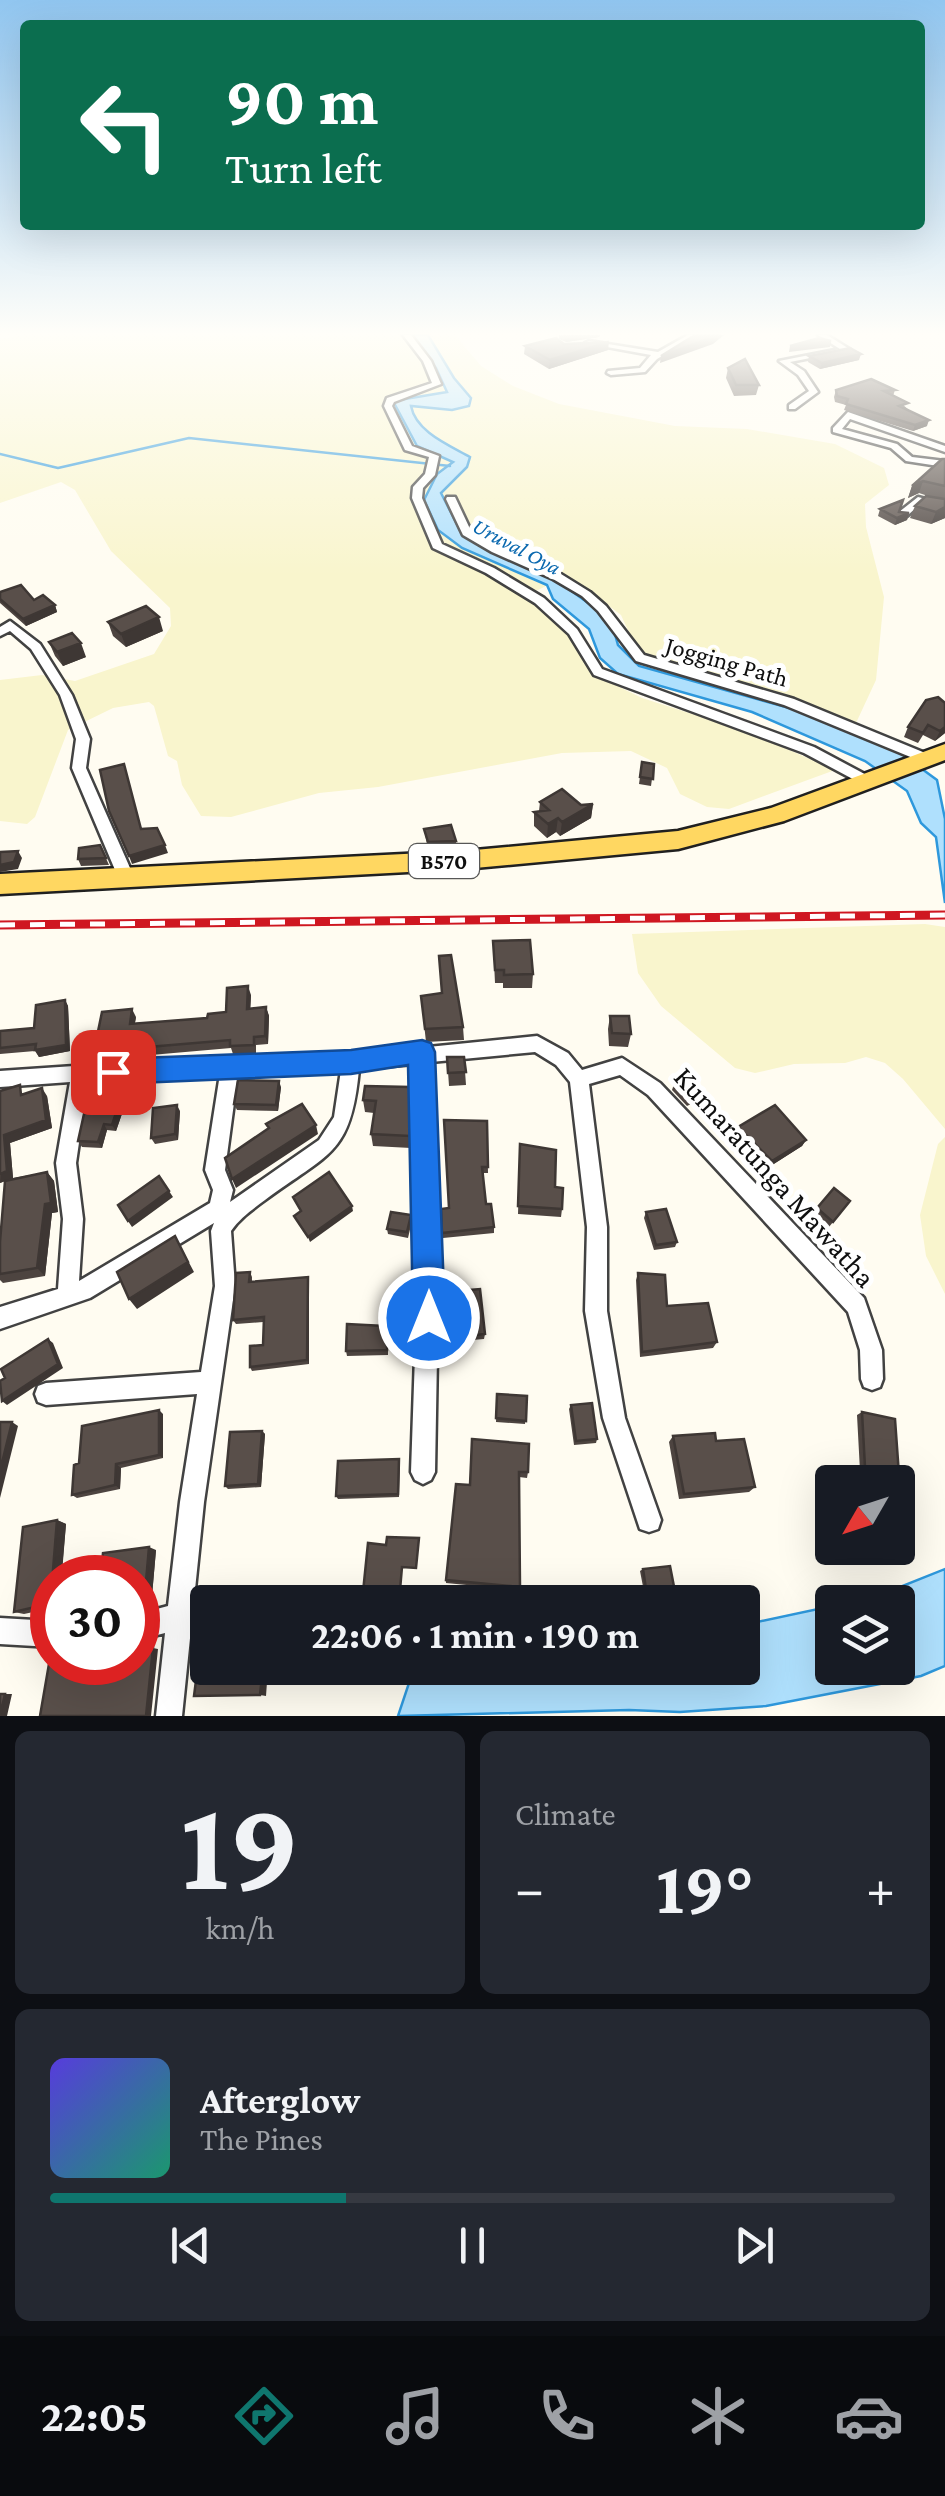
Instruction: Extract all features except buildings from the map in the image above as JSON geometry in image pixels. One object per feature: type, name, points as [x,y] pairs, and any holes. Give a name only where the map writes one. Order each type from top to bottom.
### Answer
[{"type":"main road","name":"B570","points":[[0,884],[464,860],[678,840],[776,815],[937,757]]},
{"type":"street","points":[[392,415],[408,448],[434,456],[433,466],[418,487],[417,498],[437,546],[502,573],[572,630],[581,652],[598,672],[810,750],[874,780]]},
{"type":"street","points":[[848,415],[836,430],[894,446],[909,459],[945,464]]},
{"type":"street","points":[[848,415],[945,450]]},
{"type":"street","name":"Jogging Path","points":[[451,499],[467,533],[542,566],[586,594],[613,616],[624,643],[640,658],[789,702],[937,757]]},
{"type":"street","points":[[903,514],[918,500],[945,507]]},
{"type":"street","points":[[0,632],[10,626],[24,634],[66,696],[83,738],[78,768],[126,877]]},
{"type":"street","points":[[0,1079],[351,1062],[422,1052],[536,1044],[562,1059],[579,1079],[597,1227],[596,1312],[614,1418],[648,1520]]},
{"type":"street","points":[[422,1052],[429,1239],[423,1472]]},
{"type":"street","points":[[169,1716],[224,1286],[224,1222],[337,1136],[346,1114],[351,1062]]},
{"type":"street","name":"Kumaratunga Mawatha","points":[[579,1079],[622,1066],[654,1089],[856,1306],[870,1350],[872,1379]]},
{"type":"street","points":[[0,1318],[83,1291],[222,1204],[215,1170],[230,1067]]},
{"type":"street","points":[[68,1294],[74,1219],[66,1163],[80,1074]]},
{"type":"street","points":[[46,1394],[211,1382]]},
{"type":"street","points":[[160,1621],[180,1616]]},
{"type":"street","points":[[0,1631],[30,1633]]},
{"type":"shaded area","points":[[0,415],[400,415],[412,439],[454,462],[437,474],[424,500],[438,530],[462,548],[548,585],[532,593],[565,626],[585,665],[603,679],[642,698],[746,731],[835,770],[729,809],[707,807],[680,794],[667,768],[631,751],[562,753],[378,787],[319,793],[231,817],[201,816],[182,785],[177,761],[168,756],[154,706],[149,702],[113,708],[68,730],[35,817],[27,824],[0,821],[0,680],[42,675],[75,681],[154,654],[171,626],[170,608],[111,551],[75,490],[61,482],[0,503]]},
{"type":"shaded area","points":[[413,415],[617,415],[675,426],[747,429],[835,444],[884,468],[889,485],[865,504],[866,527],[884,597],[876,680],[856,723],[788,697],[651,657],[635,646],[621,615],[581,585],[555,579],[462,534],[441,493],[462,472],[462,452],[435,439]]},
{"type":"shaded area","points":[[925,924],[945,927],[945,1129],[903,1079],[885,1063],[866,1057],[845,1063],[794,1064],[755,1073],[735,1068],[661,1006],[638,973],[632,934]]},
{"type":"shaded area","points":[[945,1137],[945,1294],[926,1256],[920,1215],[938,1144]]},
{"type":"water","points":[[401,415],[414,415],[426,430],[470,457],[467,467],[441,493],[462,534],[555,579],[595,608],[613,627],[618,645],[639,666],[793,709],[892,747],[937,780],[945,819],[945,903],[936,837],[921,823],[907,791],[865,761],[752,712],[618,674],[600,658],[589,629],[553,599],[547,585],[462,548],[438,530],[424,500],[437,474],[453,462],[417,446]]},
{"type":"water","points":[[945,1569],[945,1666],[915,1677],[915,1585],[905,1585]]},
{"type":"water","points":[[815,1610],[815,1685],[874,1685],[766,1706],[680,1712],[398,1716],[408,1685],[760,1685],[760,1621]]},
{"type":"waterway","points":[[0,454],[58,468],[189,438],[450,466]]},
{"type":"railway","points":[[0,925],[945,915]]},
{"type":"route","points":[[113,1072],[178,1066],[268,1067],[351,1062],[422,1052],[429,1318]]},
{"type":"water label","name":"Uruval Oya","points":[[517,546]]}]
